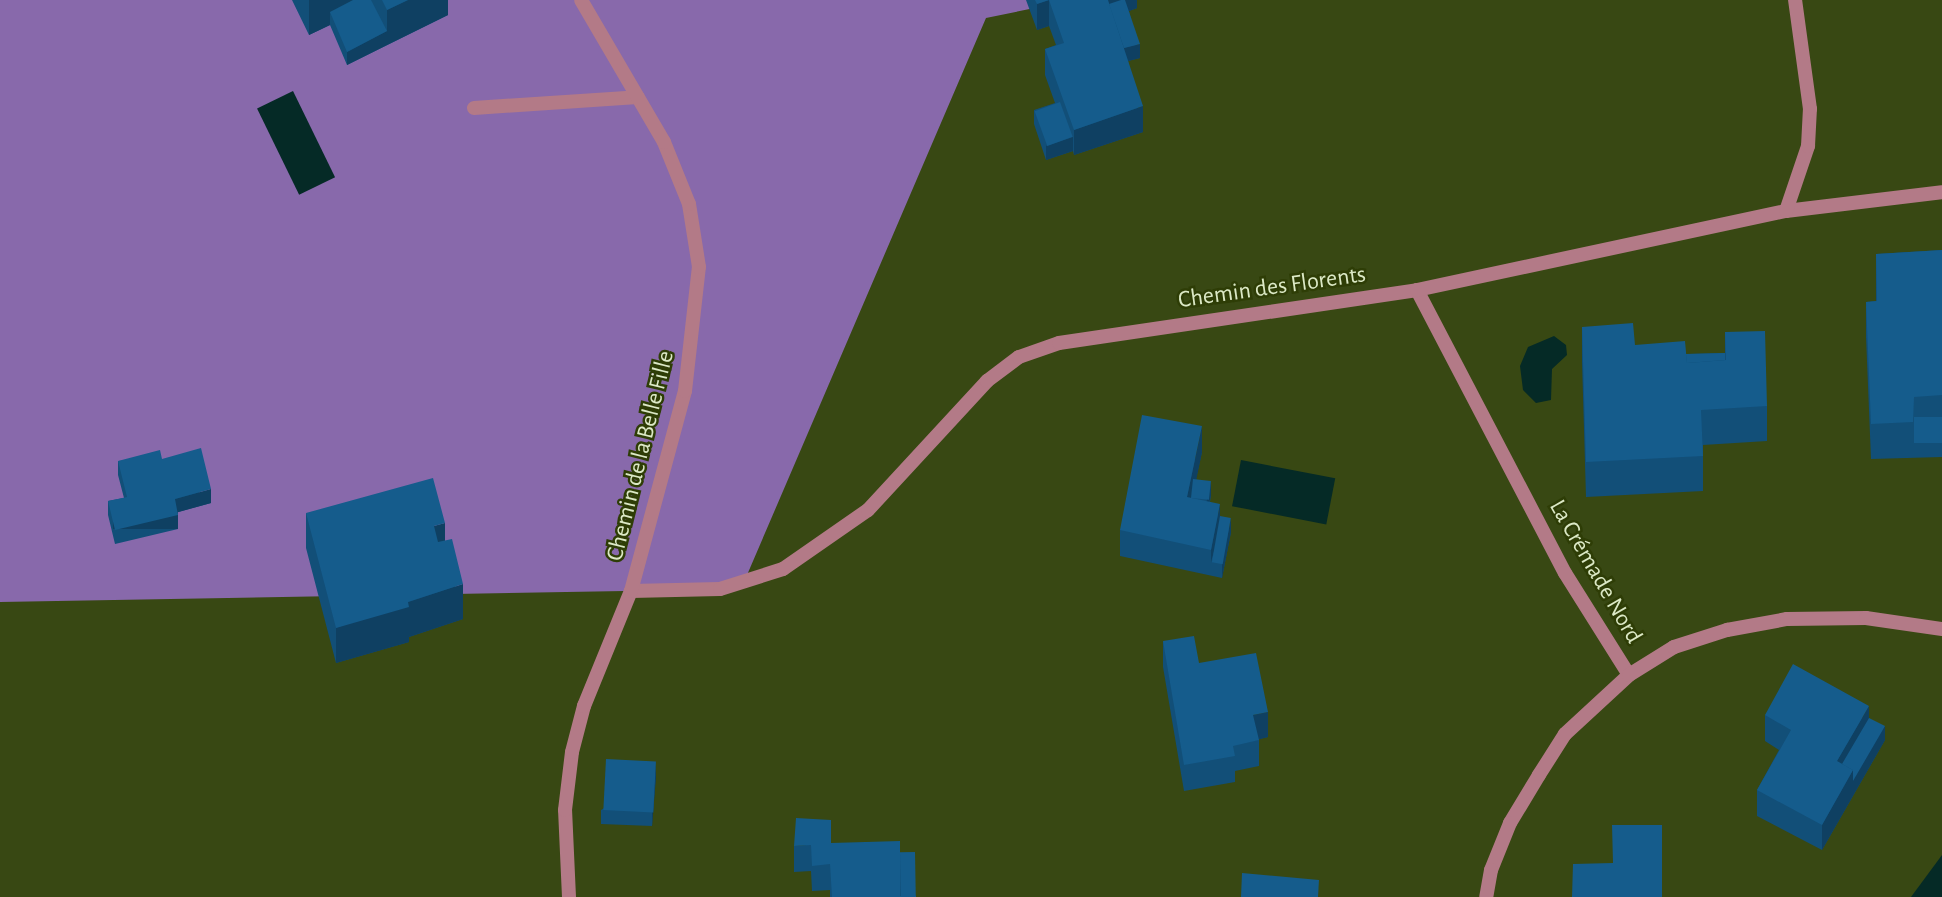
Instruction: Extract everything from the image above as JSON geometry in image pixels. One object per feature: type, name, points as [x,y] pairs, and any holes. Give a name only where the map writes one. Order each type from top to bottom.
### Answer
[{"type":"street","name":"Chemin de la Belle Fille","points":[[569,897],[565,810],[572,752],[584,706],[631,591],[685,391],[699,267],[689,204],[664,142],[581,0]]},
{"type":"street","points":[[1786,211],[1808,146],[1810,109],[1795,0]]},
{"type":"street","points":[[474,108],[639,96]]},
{"type":"street","name":"Chemin des Florents","points":[[631,591],[720,589],[783,569],[868,510],[987,381],[1019,357],[1059,343],[1417,290],[1786,211],[1942,192]]},
{"type":"street","name":"La Crémade Nord","points":[[1417,290],[1565,573],[1629,675],[1565,734],[1545,765],[1510,824],[1491,870],[1486,897]]},
{"type":"street","points":[[1629,675],[1674,647],[1727,630],[1787,619],[1866,618],[1942,629]]},
{"type":"shaded area","points":[[0,0],[1074,0],[986,18],[741,589],[0,602]]},
{"type":"water","points":[[293,91],[335,177],[299,195],[257,109]]},
{"type":"water","points":[[1554,336],[1566,345],[1567,355],[1552,369],[1551,400],[1536,403],[1523,390],[1520,366],[1528,347]]},
{"type":"water","points":[[1241,460],[1335,478],[1326,524],[1232,506]]},
{"type":"water","points":[[1942,855],[1942,897],[1911,897]]},
{"type":"building","points":[[353,0],[371,0],[387,31],[347,52],[330,12]]},
{"type":"building","points":[[382,0],[408,0],[387,10]]},
{"type":"building","points":[[1049,0],[1108,0],[1143,106],[1074,130],[1045,49],[1064,43]]},
{"type":"building","points":[[1125,0],[1140,44],[1124,48],[1109,4]]},
{"type":"building","points":[[1060,102],[1073,137],[1047,146],[1035,111]]},
{"type":"building","points":[[1942,250],[1942,395],[1914,397],[1913,422],[1871,424],[1866,302],[1877,301],[1876,254]]},
{"type":"building","points":[[1633,323],[1635,345],[1685,341],[1687,363],[1726,360],[1725,332],[1765,331],[1767,406],[1701,410],[1703,456],[1586,462],[1582,327]]},
{"type":"building","points":[[1725,353],[1725,360],[1687,363],[1686,354]]},
{"type":"building","points":[[1142,415],[1202,426],[1187,497],[1220,504],[1211,550],[1120,530]]},
{"type":"building","points":[[1914,417],[1942,417],[1942,443],[1914,443]]},
{"type":"building","points":[[201,448],[211,489],[175,499],[178,515],[115,530],[108,501],[127,497],[118,461],[160,450],[162,459]]},
{"type":"building","points":[[433,478],[445,523],[434,526],[438,542],[452,539],[463,584],[408,602],[409,607],[336,628],[306,513]]},
{"type":"building","points":[[1193,479],[1211,481],[1209,500],[1191,498]]},
{"type":"building","points":[[1220,516],[1231,518],[1223,564],[1212,562]]},
{"type":"building","points":[[1194,636],[1199,663],[1256,653],[1268,712],[1253,715],[1259,740],[1233,746],[1235,756],[1184,765],[1163,641]]},
{"type":"building","points":[[1793,664],[1869,706],[1837,761],[1853,770],[1822,825],[1757,790],[1791,730],[1765,715]]},
{"type":"building","points":[[1869,718],[1885,726],[1853,781],[1853,770],[1842,764]]},
{"type":"building","points":[[606,759],[656,762],[653,813],[603,810]]},
{"type":"building","points":[[796,818],[831,820],[831,843],[900,841],[900,896],[916,897],[832,897],[830,864],[812,866],[811,845],[794,846]]},
{"type":"building","points":[[1612,825],[1662,825],[1662,897],[1572,897],[1573,864],[1613,863]]},
{"type":"building","points":[[900,852],[915,852],[916,896],[901,896]]},
{"type":"building","points":[[1242,873],[1319,880],[1318,897],[1241,897]]}]
